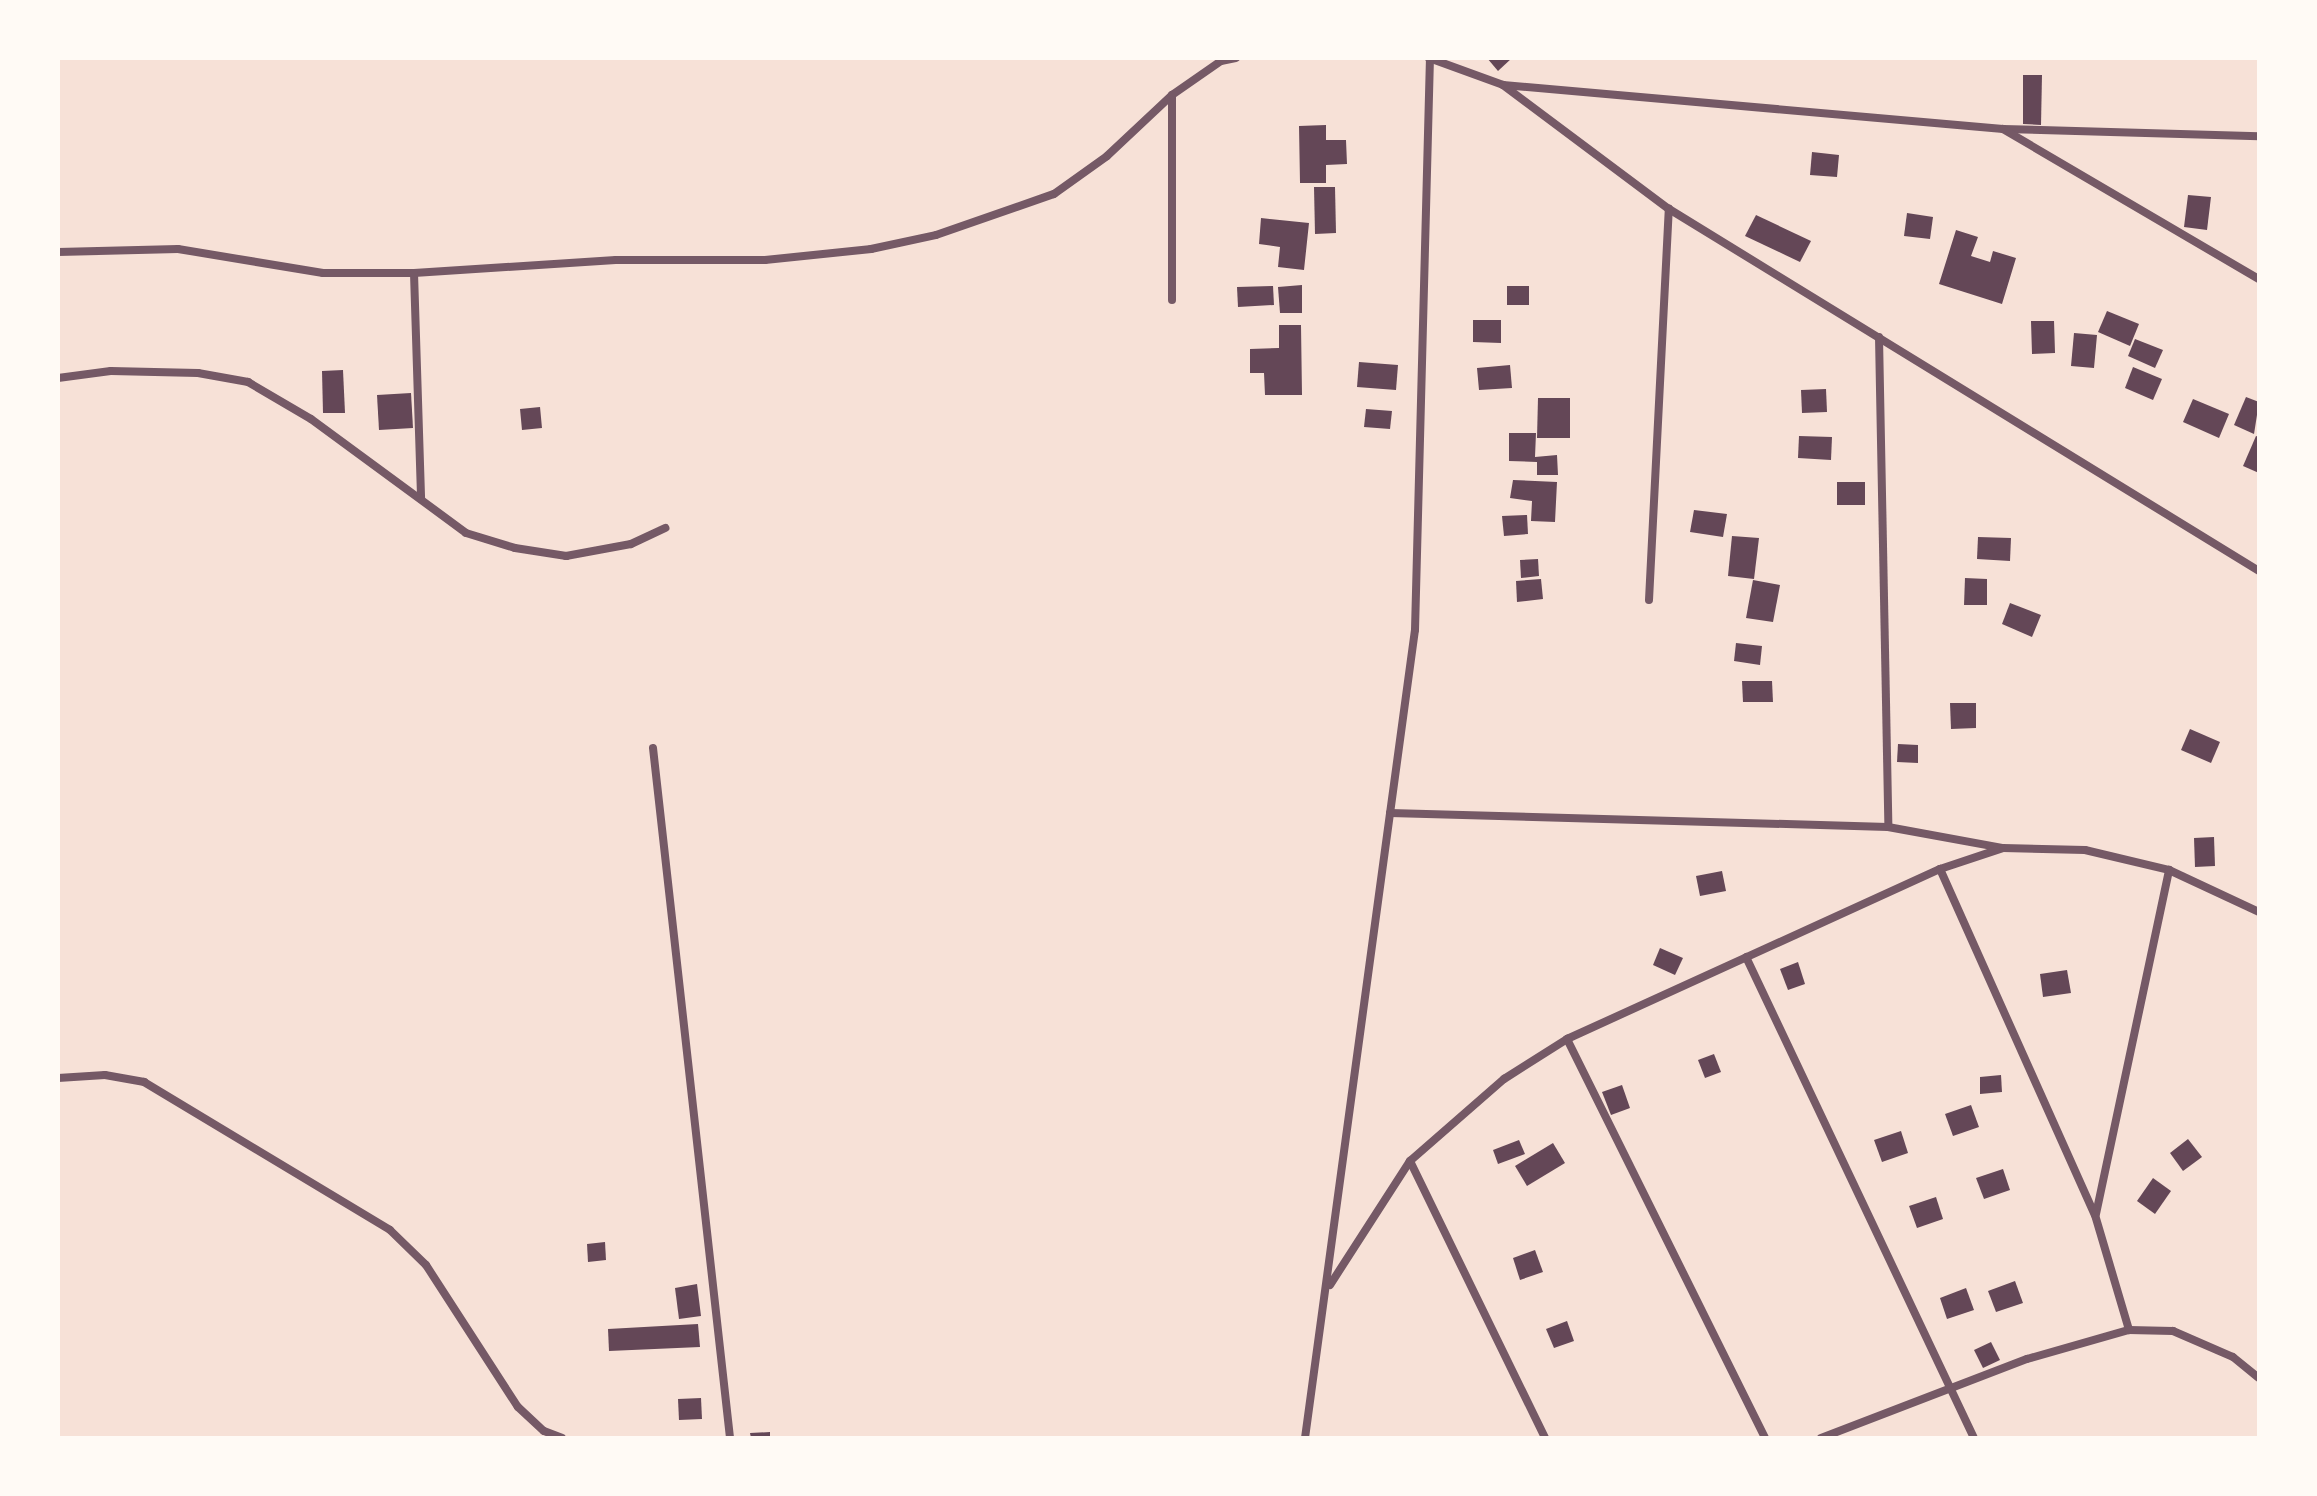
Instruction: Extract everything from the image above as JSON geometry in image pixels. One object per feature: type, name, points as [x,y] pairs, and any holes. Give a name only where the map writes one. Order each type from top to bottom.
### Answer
[{"type":"street","points":[[58,252],[178,249],[323,273],[414,273],[616,260],[765,260],[871,249],[936,235],[1054,194],[1107,156],[1172,95],[1221,61],[1236,58]]},
{"type":"street","points":[[1305,1438],[1328,1289],[1415,630],[1430,58],[1503,85],[2003,129],[2259,136]]},
{"type":"street","points":[[1503,85],[1669,209],[2259,571]]},
{"type":"street","points":[[1172,95],[1172,300]]},
{"type":"street","points":[[2003,129],[2259,279]]},
{"type":"street","points":[[1649,600],[1669,209]]},
{"type":"street","points":[[414,273],[421,499]]},
{"type":"street","points":[[1879,337],[1888,827]]},
{"type":"street","points":[[58,378],[111,371],[198,373],[248,382],[311,419],[466,533],[566,556],[631,544],[666,528]]},
{"type":"street","points":[[653,748],[730,1438]]},
{"type":"street","points":[[1390,813],[1888,827],[2003,848],[2085,850],[2169,870],[2259,912]]},
{"type":"street","points":[[1328,1289],[1410,1161],[1504,1079],[1567,1039],[1940,869],[2003,848]]},
{"type":"street","points":[[1940,869],[2095,1215],[2129,1330]]},
{"type":"street","points":[[2095,1215],[2169,870]]},
{"type":"street","points":[[1746,957],[1974,1438]]},
{"type":"street","points":[[1567,1039],[1765,1438]]},
{"type":"street","points":[[58,1078],[105,1075],[144,1082],[390,1230],[426,1265],[518,1407],[544,1431],[562,1438]]},
{"type":"street","points":[[1410,1161],[1545,1438]]},
{"type":"street","points":[[1821,1438],[2027,1359],[2129,1330],[2173,1331],[2233,1357],[2259,1378]]},
{"type":"building","points":[[1487,58],[1512,58],[1498,71]]},
{"type":"building","points":[[2023,75],[2042,75],[2041,125],[2023,124]]},
{"type":"building","points":[[1326,125],[1326,140],[1346,140],[1347,164],[1326,165],[1326,183],[1300,183],[1299,126]]},
{"type":"building","points":[[1812,152],[1839,155],[1837,177],[1810,175]]},
{"type":"building","points":[[1314,187],[1335,187],[1336,233],[1315,234]]},
{"type":"building","points":[[2188,195],[2211,197],[2207,230],[2184,227]]},
{"type":"building","points":[[1907,213],[1933,217],[1930,239],[1904,236]]},
{"type":"building","points":[[1756,215],[1811,241],[1800,262],[1745,236]]},
{"type":"building","points":[[1261,218],[1309,223],[1304,270],[1278,267],[1280,247],[1259,244]]},
{"type":"building","points":[[1956,230],[1978,237],[1971,256],[1990,262],[1993,251],[2016,258],[2002,304],[1939,284]]},
{"type":"building","points":[[1302,285],[1302,313],[1280,313],[1278,287]]},
{"type":"building","points":[[1273,286],[1274,305],[1238,307],[1237,287]]},
{"type":"building","points":[[1507,286],[1529,286],[1529,305],[1507,305]]},
{"type":"building","points":[[2107,311],[2139,324],[2130,346],[2098,332]]},
{"type":"building","points":[[1473,320],[1501,320],[1501,343],[1473,342]]},
{"type":"building","points":[[2031,321],[2054,321],[2055,353],[2032,354]]},
{"type":"building","points":[[1279,325],[1301,325],[1302,395],[1265,395],[1264,373],[1250,373],[1250,349],[1279,348]]},
{"type":"building","points":[[2074,333],[2097,335],[2094,368],[2071,366]]},
{"type":"building","points":[[2135,339],[2163,350],[2155,368],[2128,356]]},
{"type":"building","points":[[1359,362],[1398,365],[1396,390],[1357,387]]},
{"type":"building","points":[[1510,365],[1512,388],[1479,390],[1477,368]]},
{"type":"building","points":[[2133,367],[2162,379],[2153,400],[2125,388]]},
{"type":"building","points":[[343,370],[345,413],[323,413],[322,371]]},
{"type":"building","points":[[1826,389],[1827,412],[1802,413],[1801,390]]},
{"type":"building","points":[[411,393],[413,428],[379,430],[377,395]]},
{"type":"building","points":[[2246,397],[2259,402],[2254,434],[2234,425]]},
{"type":"building","points":[[1538,398],[1570,398],[1570,438],[1537,438]]},
{"type":"building","points":[[2193,399],[2229,414],[2219,438],[2183,422]]},
{"type":"building","points":[[540,407],[542,428],[522,430],[520,409]]},
{"type":"building","points":[[1366,409],[1392,411],[1390,429],[1364,427]]},
{"type":"building","points":[[1509,433],[1536,433],[1535,457],[1557,455],[1558,475],[1537,475],[1537,462],[1509,461]]},
{"type":"building","points":[[1799,436],[1832,437],[1831,460],[1798,458]]},
{"type":"building","points":[[2256,436],[2259,437],[2259,473],[2243,466]]},
{"type":"building","points":[[1513,480],[1557,482],[1555,522],[1531,521],[1532,501],[1510,498]]},
{"type":"building","points":[[1837,482],[1865,482],[1865,505],[1837,505]]},
{"type":"building","points":[[1694,510],[1727,514],[1723,537],[1690,532]]},
{"type":"building","points":[[1527,515],[1528,534],[1504,536],[1502,516]]},
{"type":"building","points":[[1732,536],[1759,538],[1754,579],[1728,576]]},
{"type":"building","points":[[1978,537],[2011,538],[2010,561],[1977,559]]},
{"type":"building","points":[[1538,559],[1539,576],[1521,578],[1520,560]]},
{"type":"building","points":[[1965,578],[1987,579],[1987,605],[1964,605]]},
{"type":"building","points":[[1541,579],[1543,599],[1517,602],[1516,581]]},
{"type":"building","points":[[1753,580],[1780,585],[1773,622],[1746,618]]},
{"type":"building","points":[[2010,603],[2041,615],[2032,637],[2002,624]]},
{"type":"building","points":[[1736,643],[1762,646],[1760,665],[1734,661]]},
{"type":"building","points":[[1742,681],[1772,681],[1773,702],[1743,702]]},
{"type":"building","points":[[1950,703],[1976,703],[1976,728],[1951,729]]},
{"type":"building","points":[[2190,729],[2220,742],[2211,763],[2181,750]]},
{"type":"building","points":[[1898,744],[1918,745],[1918,763],[1897,762]]},
{"type":"building","points":[[2214,837],[2215,866],[2195,867],[2194,838]]},
{"type":"building","points":[[1722,871],[1726,891],[1700,896],[1696,876]]},
{"type":"building","points":[[1660,948],[1683,958],[1675,975],[1653,965]]},
{"type":"building","points":[[1798,962],[1805,984],[1788,990],[1780,969]]},
{"type":"building","points":[[2067,970],[2071,993],[2043,997],[2040,974]]},
{"type":"building","points":[[1714,1054],[1721,1072],[1705,1078],[1698,1060]]},
{"type":"building","points":[[2001,1075],[2002,1092],[1980,1094],[1980,1077]]},
{"type":"building","points":[[1622,1085],[1630,1108],[1611,1115],[1602,1092]]},
{"type":"building","points":[[1971,1105],[1979,1127],[1953,1136],[1945,1114]]},
{"type":"building","points":[[1901,1131],[1908,1153],[1882,1162],[1874,1140]]},
{"type":"building","points":[[2188,1139],[2202,1157],[2183,1171],[2170,1153]]},
{"type":"building","points":[[1519,1140],[1525,1154],[1498,1164],[1493,1150]]},
{"type":"building","points":[[1553,1143],[1565,1163],[1527,1186],[1515,1166]]},
{"type":"building","points":[[2003,1169],[2010,1190],[1984,1199],[1976,1178]]},
{"type":"building","points":[[2153,1178],[2171,1191],[2155,1214],[2137,1201]]},
{"type":"building","points":[[1936,1197],[1943,1219],[1917,1228],[1909,1206]]},
{"type":"building","points":[[605,1242],[606,1260],[588,1262],[587,1244]]},
{"type":"building","points":[[1535,1250],[1543,1272],[1520,1280],[1513,1258]]},
{"type":"building","points":[[2015,1281],[2023,1303],[1996,1312],[1988,1291]]},
{"type":"building","points":[[697,1284],[701,1316],[679,1319],[675,1288]]},
{"type":"building","points":[[1966,1288],[1974,1310],[1947,1319],[1940,1298]]},
{"type":"building","points":[[1567,1321],[1574,1341],[1554,1348],[1546,1329]]},
{"type":"building","points":[[698,1324],[700,1347],[609,1351],[608,1329]]},
{"type":"building","points":[[1991,1342],[2000,1360],[1983,1368],[1974,1350]]},
{"type":"building","points":[[701,1398],[702,1419],[679,1420],[678,1399]]},
{"type":"building","points":[[770,1432],[770,1438],[751,1438],[750,1433]]}]
